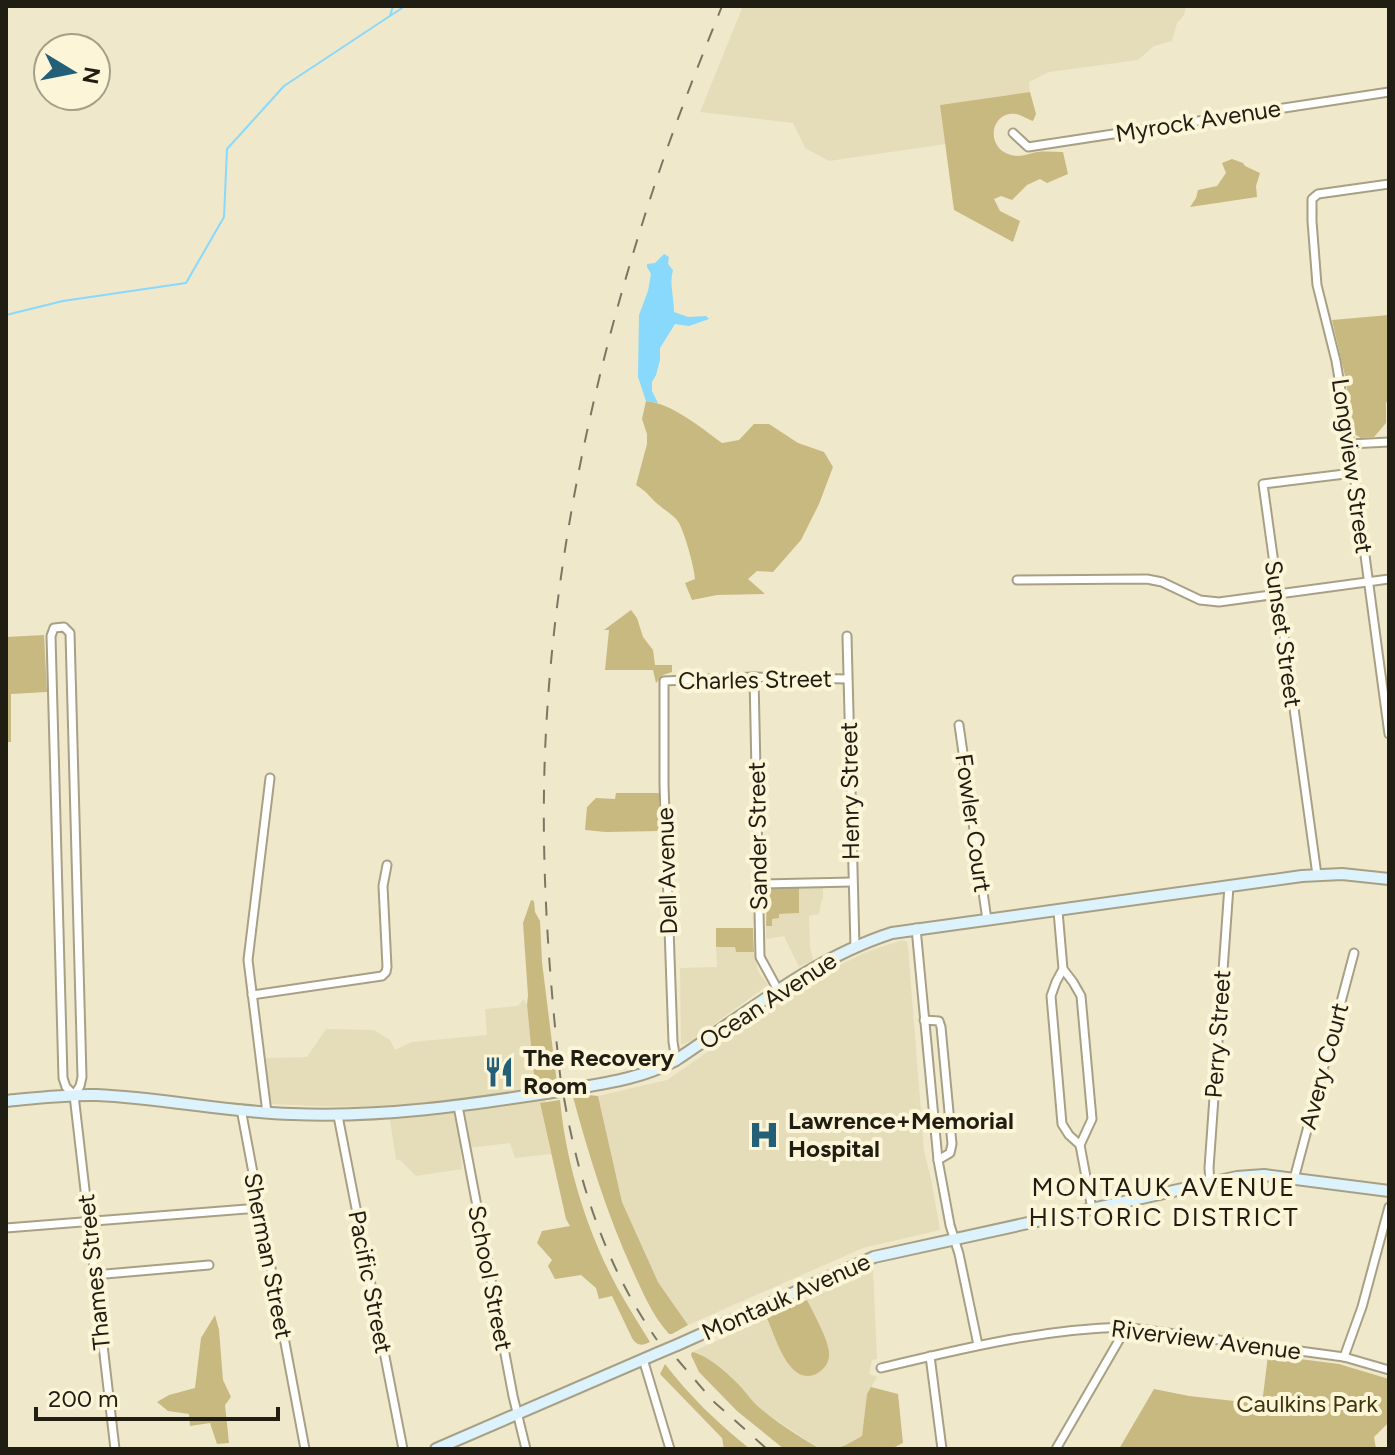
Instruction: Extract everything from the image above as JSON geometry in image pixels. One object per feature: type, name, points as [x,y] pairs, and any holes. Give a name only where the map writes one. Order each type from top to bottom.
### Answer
[{"type":"main road","name":"Ocean Avenue","points":[[6,1101],[74,1095],[116,1096],[267,1113],[338,1116],[458,1106],[559,1091],[655,1071],[814,967],[892,933],[1317,875],[1389,879]]},
{"type":"main road","name":"Montauk Avenue","points":[[436,1449],[874,1257],[1252,1175],[1389,1191]]},
{"type":"street","name":"Myrock Avenue","points":[[1013,133],[1028,147],[1389,92]]},
{"type":"street","name":"Longview Street","points":[[1389,184],[1318,194],[1312,199],[1317,285],[1336,361],[1350,444],[1389,734]]},
{"type":"street","points":[[1350,444],[1389,442]]},
{"type":"street","name":"Sunset Street","points":[[1317,875],[1263,484],[1353,473]]},
{"type":"street","points":[[1017,580],[1147,579],[1162,582],[1200,600],[1219,602],[1389,579]]},
{"type":"street","name":"Thames Street","points":[[74,1095],[82,1077],[70,633],[64,627],[57,627],[51,636],[63,1078],[74,1095],[115,1449]]},
{"type":"street","name":"Henry Street","points":[[847,636],[855,947]]},
{"type":"street","name":"Charles Street","points":[[664,681],[754,677],[847,679]]},
{"type":"street","name":"Sander Street","points":[[754,677],[760,957],[778,990]]},
{"type":"street","name":"Dell Avenue","points":[[664,681],[664,785],[672,1027],[676,1060]]},
{"type":"street","name":"Fowler Court","points":[[959,725],[987,920]]},
{"type":"street","points":[[267,1113],[248,960],[270,778]]},
{"type":"street","points":[[55,788],[73,788]]},
{"type":"street","points":[[252,995],[375,978],[384,974],[387,963],[383,886],[387,865]]},
{"type":"street","points":[[759,884],[852,882]]},
{"type":"street","name":"Perry Street","points":[[1210,1183],[1229,886]]},
{"type":"street","points":[[1058,911],[1063,969],[1081,996],[1092,1119],[1080,1145],[1092,1209]]},
{"type":"street","points":[[916,928],[938,1160],[978,1345]]},
{"type":"street","name":"Avery Court","points":[[1294,1179],[1354,953]]},
{"type":"street","points":[[59,966],[79,966]]},
{"type":"street","points":[[1063,969],[1051,996],[1062,1124],[1080,1145]]},
{"type":"street","points":[[924,1020],[939,1021],[941,1027],[952,1144],[950,1153],[938,1160]]},
{"type":"street","name":"School Street","points":[[458,1106],[526,1449]]},
{"type":"street","name":"Sherman Street","points":[[241,1109],[305,1449]]},
{"type":"street","name":"Pacific Street","points":[[338,1116],[403,1449]]},
{"type":"street","points":[[1344,1357],[1362,1307],[1389,1207]]},
{"type":"street","points":[[6,1230],[259,1208]]},
{"type":"street","points":[[94,1275],[209,1265]]},
{"type":"street","points":[[1056,1449],[1124,1327]]},
{"type":"street","name":"Riverview Avenue","points":[[881,1368],[978,1345],[1124,1327],[1344,1357],[1389,1370]]},
{"type":"street","points":[[930,1356],[942,1449]]},
{"type":"street","points":[[643,1359],[670,1449]]},
{"type":"shaded area","points":[[743,6],[1186,6],[1172,41],[1154,46],[1138,60],[1049,72],[1029,82],[1030,92],[940,105],[946,144],[829,161],[805,148],[793,123],[700,112]]},
{"type":"shaded area","points":[[823,886],[819,914],[809,916],[813,960],[799,967],[784,936],[766,939],[766,926],[772,926],[772,918],[779,914],[799,913],[799,887]]},
{"type":"shaded area","name":"Lawrence+Memorial Hospital","points":[[902,940],[907,942],[908,947],[924,1151],[940,1230],[863,1248],[688,1325],[657,1280],[622,1202],[598,1096],[667,1080],[814,978],[864,953]]},
{"type":"shaded area","points":[[716,947],[735,947],[736,952],[754,952],[758,971],[768,985],[681,1045],[680,968],[717,967]]},
{"type":"shaded area","points":[[524,999],[534,1076],[543,1085],[546,1102],[540,1104],[551,1154],[515,1158],[510,1143],[460,1149],[462,1169],[416,1176],[400,1160],[396,1160],[388,1107],[271,1104],[266,1058],[307,1057],[326,1029],[374,1030],[390,1040],[395,1050],[412,1042],[487,1035],[485,1009],[518,1006]]},
{"type":"shaded area","points":[[873,1270],[877,1359],[872,1360],[869,1374],[877,1377],[867,1394],[862,1436],[846,1445],[820,1449],[764,1412],[731,1377],[699,1353],[692,1352]]},
{"type":"green space","points":[[1030,92],[1036,114],[1033,121],[1018,115],[1007,115],[996,125],[995,141],[999,148],[1018,156],[1063,152],[1068,174],[1047,183],[1040,179],[1027,185],[1012,200],[1001,196],[994,199],[1000,211],[1020,221],[1013,242],[954,210],[940,105]]},
{"type":"green space","points":[[1232,159],[1260,173],[1257,197],[1190,207],[1198,190],[1217,186],[1226,173],[1222,163]]},
{"type":"green space","points":[[1389,315],[1386,423],[1374,437],[1361,438],[1354,434],[1332,320]]},
{"type":"green space","points":[[646,401],[676,411],[722,443],[739,440],[754,424],[769,424],[798,443],[824,452],[833,467],[801,540],[773,572],[757,571],[748,579],[765,594],[717,595],[692,600],[685,583],[695,579],[694,573],[679,523],[636,485],[647,444],[642,419]]},
{"type":"green space","points":[[631,610],[643,637],[653,650],[655,665],[672,665],[672,672],[663,675],[656,683],[653,670],[605,670],[609,630],[604,630]]},
{"type":"green space","points":[[44,635],[47,692],[11,694],[11,742],[6,742],[6,637]]},
{"type":"green space","points":[[616,793],[659,793],[659,831],[585,830],[587,807],[596,798],[615,799]]},
{"type":"green space","points":[[799,887],[799,913],[779,914],[779,918],[772,919],[772,926],[766,926],[767,891],[770,888]]},
{"type":"green space","points":[[531,900],[540,921],[557,1083],[543,1085],[534,1076],[527,1005],[523,923]]},
{"type":"green space","points":[[716,928],[753,928],[754,952],[736,952],[735,947],[716,947]]},
{"type":"green space","points":[[598,1096],[622,1202],[658,1282],[688,1325],[672,1334],[663,1327],[648,1303],[607,1206],[573,1097]]},
{"type":"green space","points":[[560,1100],[567,1149],[588,1221],[618,1289],[650,1342],[640,1344],[634,1341],[612,1296],[599,1299],[596,1288],[581,1275],[555,1279],[548,1266],[552,1260],[537,1243],[542,1231],[570,1226],[540,1103]]},
{"type":"green space","points":[[807,1300],[824,1334],[829,1356],[822,1370],[806,1376],[798,1373],[784,1358],[767,1318]]},
{"type":"green space","points":[[215,1315],[223,1380],[231,1397],[225,1405],[229,1443],[217,1444],[210,1423],[190,1426],[189,1414],[168,1411],[157,1402],[169,1395],[195,1388],[201,1338]]},
{"type":"green space","points":[[692,1352],[717,1366],[761,1409],[820,1449],[784,1449],[737,1411],[699,1372]]},
{"type":"green space","name":"Caulkins Park","points":[[1268,1355],[1339,1364],[1389,1379],[1389,1422],[1374,1437],[1376,1449],[1119,1449],[1154,1389],[1262,1404]]},
{"type":"green space","points":[[665,1364],[705,1409],[750,1449],[724,1449],[722,1438],[660,1374]]},
{"type":"green space","points":[[871,1387],[898,1394],[903,1443],[891,1449],[834,1449],[862,1436],[867,1394]]},
{"type":"water","points":[[664,254],[669,257],[668,264],[673,270],[674,312],[709,319],[689,326],[675,324],[660,348],[660,360],[652,382],[652,391],[658,403],[646,401],[638,377],[639,315],[651,274],[647,264],[655,263]]},
{"type":"waterway","points":[[390,16],[393,6]]},
{"type":"waterway","points":[[6,315],[63,301],[186,283],[224,217],[227,149],[284,86],[405,6]]},
{"type":"railway","points":[[561,1083],[548,945],[544,853],[547,714],[560,580],[584,448],[615,316],[662,164],[722,6]]},
{"type":"railway","points":[[564,1098],[578,1162],[597,1224],[623,1283],[657,1340]]},
{"type":"railway","points":[[677,1359],[713,1401],[767,1449]]},
{"type":"place","name":"The Recovery Room","points":[[499,1072]]},
{"type":"place","name":"Lawrence+Memorial Hospital","points":[[764,1135]]},
{"type":"district","name":"MONTAUK AVENUE HISTORIC DISTRICT","points":[[1164,1202]]}]
